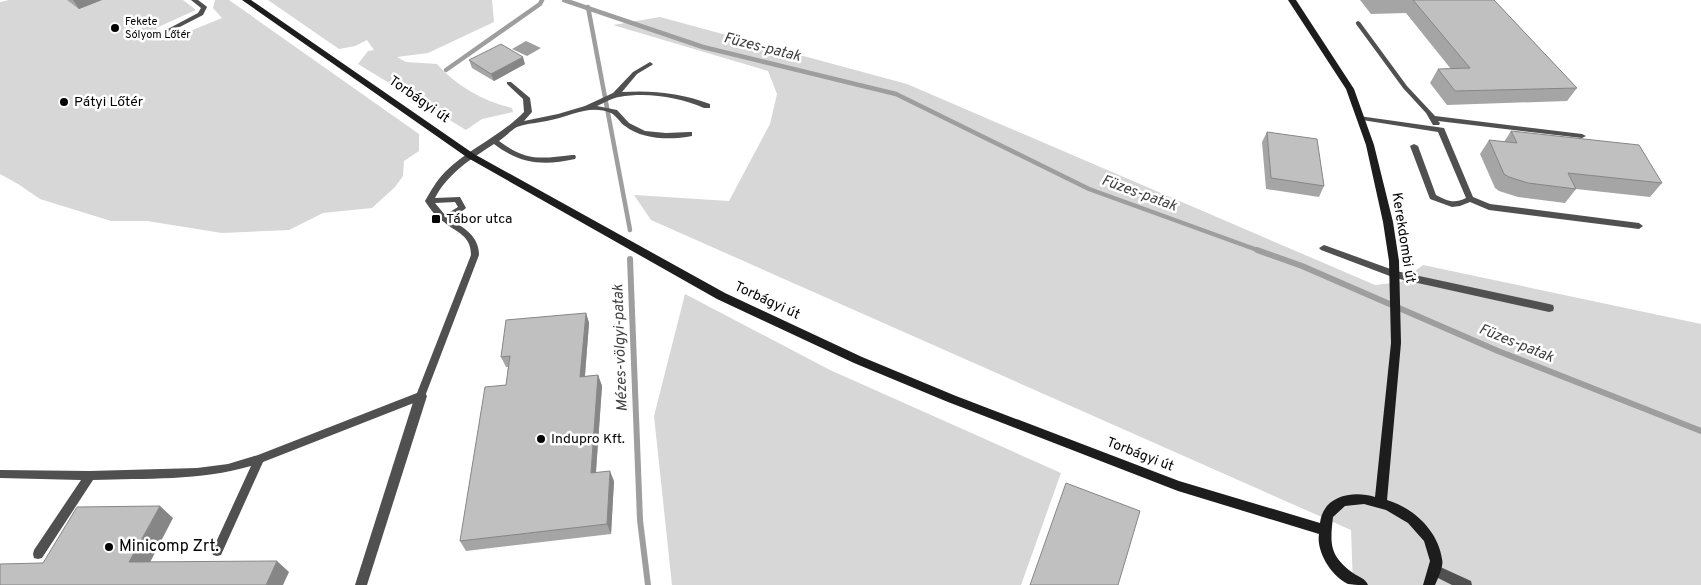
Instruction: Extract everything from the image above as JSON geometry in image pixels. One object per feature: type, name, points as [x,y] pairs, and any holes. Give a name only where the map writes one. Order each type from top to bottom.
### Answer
[{"type":"street","name":"Torbágyi út","points":[[246,0],[471,156],[721,296],[858,360],[952,399],[1178,486],[1323,530]]},
{"type":"street","name":"Kerekdombi út","points":[[1292,0],[1350,89],[1362,118],[1370,145],[1388,222],[1395,274],[1396,316],[1389,423],[1381,501]]},
{"type":"street","points":[[1324,248],[1395,274],[1549,308]]},
{"type":"street","points":[[361,585],[421,396]]},
{"type":"street","points":[[1362,585],[1342,571],[1332,559],[1325,546],[1323,530],[1324,519],[1330,508],[1342,501],[1356,498],[1381,501],[1402,512],[1426,535],[1434,548],[1436,572],[1429,585]]},
{"type":"street","points":[[1436,572],[1466,585]]},
{"type":"lane","points":[[168,31],[201,14],[204,7],[194,0]]},
{"type":"lane","points":[[1358,23],[1405,87],[1434,118],[1470,198],[1489,207],[1639,226]]},
{"type":"lane","points":[[616,95],[635,73],[650,64]]},
{"type":"lane","points":[[509,83],[526,98],[528,112],[518,125]]},
{"type":"lane","points":[[588,107],[616,95],[643,92],[686,98],[707,106]]},
{"type":"lane","points":[[430,202],[434,189],[445,177],[471,156],[518,125],[536,119],[551,118],[576,108],[588,107],[614,112],[628,126],[644,133],[661,137],[689,134]]},
{"type":"lane","points":[[1362,118],[1441,130]]},
{"type":"lane","points":[[1434,118],[1582,136]]},
{"type":"lane","points":[[494,141],[508,152],[523,159],[538,162],[572,157]]},
{"type":"lane","points":[[1414,146],[1432,197],[1444,203],[1459,206],[1470,198]]},
{"type":"lane","points":[[430,202],[457,199],[462,208],[452,216],[444,218]]},
{"type":"lane","points":[[0,474],[90,476],[197,472],[228,468],[259,459],[421,396],[475,255],[476,246],[471,236],[444,218],[430,202]]},
{"type":"lane","points":[[217,551],[259,459]]},
{"type":"lane","points":[[38,554],[90,476]]},
{"type":"shaded area","points":[[9,0],[183,0],[196,10],[156,28],[173,38],[222,18],[213,8],[215,0],[229,0],[419,134],[419,151],[404,161],[403,176],[395,187],[372,208],[323,213],[289,230],[222,233],[147,221],[111,221],[40,199],[0,174],[0,2]]},
{"type":"shaded area","points":[[268,0],[492,0],[494,22],[428,53],[397,57],[406,62],[437,64],[461,86],[481,97],[512,108],[513,112],[482,119],[466,130],[358,64],[368,51],[374,50],[367,40],[355,46],[339,49]]},
{"type":"shaded area","points":[[660,17],[907,84],[1375,285],[1401,282],[1423,265],[1701,324],[1701,585],[1353,585],[1351,530],[651,220],[634,195],[729,201],[770,124],[777,94],[768,71],[613,25]]},
{"type":"shaded area","points":[[526,41],[541,48],[527,56],[512,49]]},
{"type":"shaded area","points":[[685,294],[830,370],[1061,473],[1021,585],[672,585],[654,416]]},
{"type":"building","points":[[1413,0],[1494,0],[1577,88],[1455,91],[1438,69],[1470,68]]},
{"type":"building","points":[[501,44],[523,57],[491,74],[469,60]]},
{"type":"building","points":[[1511,131],[1639,145],[1662,183],[1568,173],[1576,189],[1528,183],[1509,177],[1504,174],[1489,140],[1517,143]]},
{"type":"building","points":[[1267,132],[1317,139],[1324,186],[1271,178]]},
{"type":"building","name":"Indupro Kft.","points":[[586,313],[580,377],[598,375],[591,473],[610,471],[607,524],[460,541],[485,387],[506,385],[510,356],[501,357],[506,320]]},
{"type":"building","points":[[1066,483],[1140,511],[1118,585],[1030,585]]},
{"type":"building","points":[[160,506],[129,562],[277,561],[266,585],[0,585],[0,564],[43,563],[77,507]]},
{"type":"waterway","points":[[446,70],[540,4],[542,0]]},
{"type":"waterway","name":"Füzes-patak","points":[[564,0],[588,8]]},
{"type":"waterway","name":"Füzes-patak","points":[[588,8],[703,47],[896,94],[1089,189],[1260,251]]},
{"type":"waterway","name":"Mézes-völgyi-patak","points":[[588,8],[630,230]]},
{"type":"waterway","name":"Füzes-patak","points":[[1257,250],[1302,266],[1498,351],[1701,431]]},
{"type":"waterway","name":"Mézes-völgyi-patak","points":[[630,259],[640,520],[648,585]]},
{"type":"place","name":"Fekete Sólyom Lőtér","points":[[115,28]]},
{"type":"place","name":"Pátyi Lőtér","points":[[64,102]]},
{"type":"place","name":"Tábor utca","points":[[436,219]]},
{"type":"place","name":"Indupro Kft.","points":[[541,439]]},
{"type":"place","name":"Minicomp Zrt.","points":[[109,547]]}]
